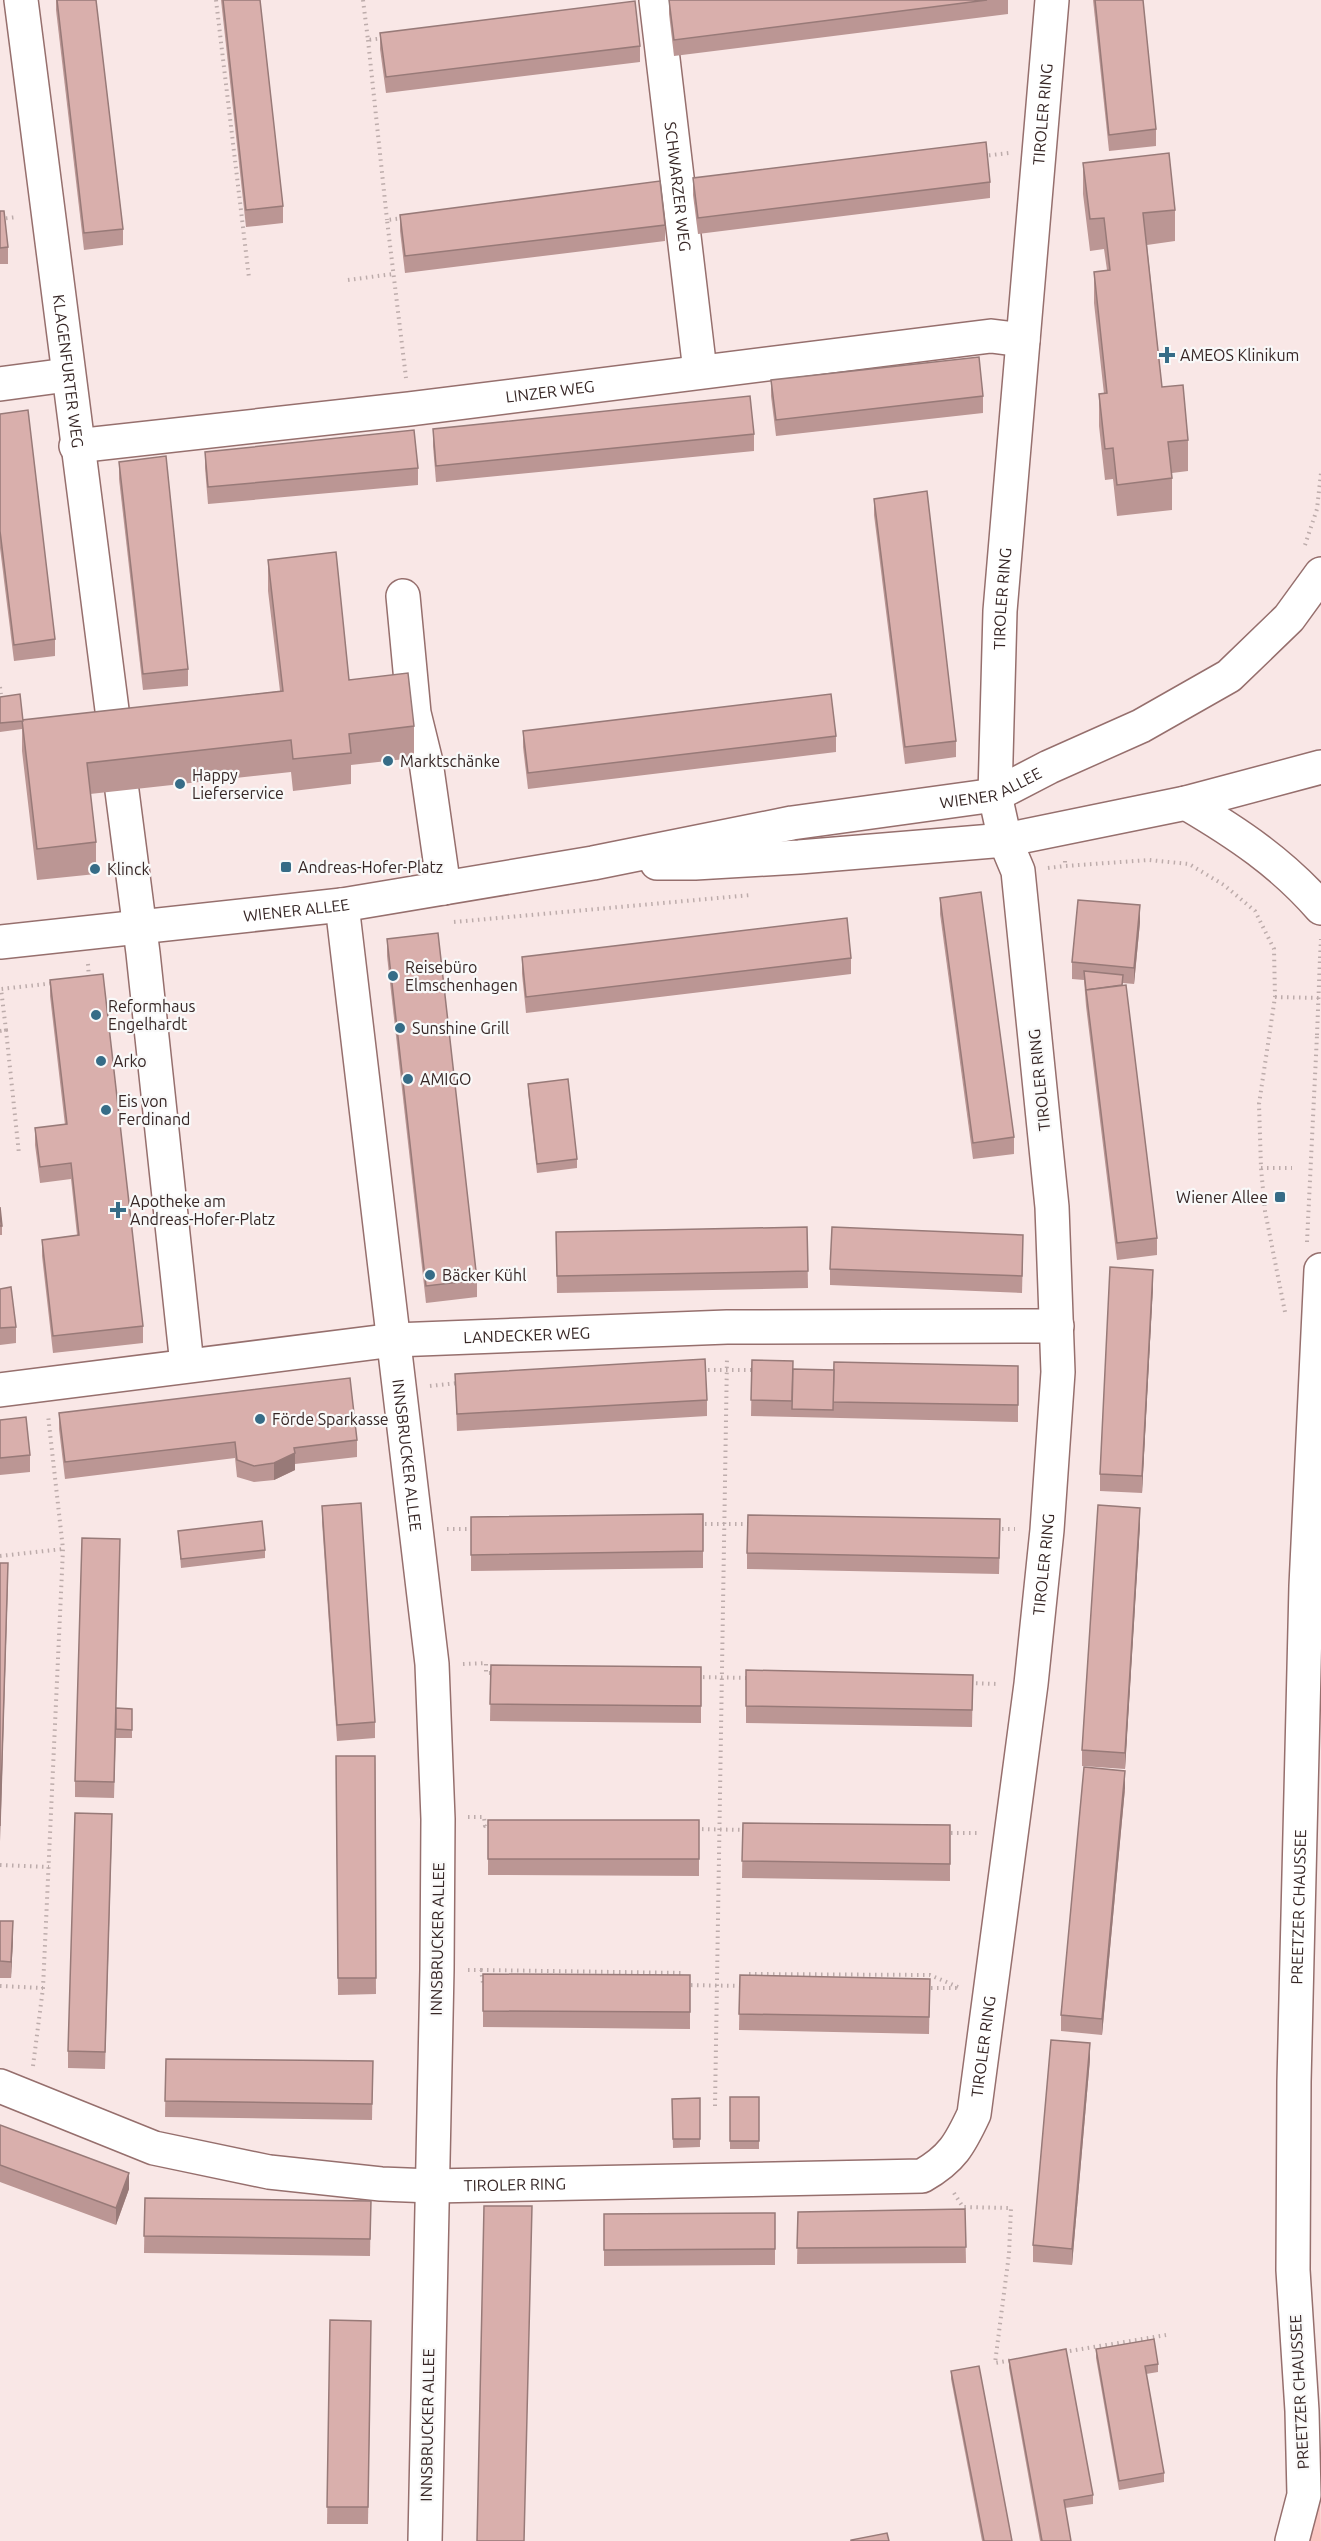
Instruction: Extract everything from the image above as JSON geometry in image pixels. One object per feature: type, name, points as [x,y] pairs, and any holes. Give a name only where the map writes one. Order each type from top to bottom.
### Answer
[{"type":"street","name":"KLAGENFURTER WEG","points":[[21,0],[76,447],[116,741]]},
{"type":"street","name":"SCHWARZER WEG","points":[[656,0],[700,371]]},
{"type":"street","name":"TIROLER RING","points":[[15,2092],[154,2148],[269,2172],[381,2184],[432,2186],[922,2176],[937,2167],[959,2145],[974,2114],[976,1989],[1011,1833],[1047,1530],[1058,1372],[1052,1207],[1018,871],[1005,840],[995,795],[1000,611],[1052,0]]},
{"type":"street","name":"LINZER WEG","points":[[76,447],[409,409],[991,336],[1023,340]]},
{"type":"street","points":[[0,384],[68,375]]},
{"type":"street","name":"WIENER ALLEE","points":[[0,942],[139,925],[342,905],[593,863],[792,823],[995,795],[1049,767],[1141,726],[1229,676],[1289,618],[1313,561]]},
{"type":"street","points":[[403,596],[414,713],[426,762],[444,888]]},
{"type":"street","name":"WIENER ALLEE","points":[[593,863],[695,863],[1005,840],[1186,803],[1321,767]]},
{"type":"street","points":[[122,791],[139,925],[187,1365]]},
{"type":"street","points":[[1186,803],[1244,838],[1280,865],[1321,908]]},
{"type":"street","points":[[342,905],[394,1340]]},
{"type":"street","name":"PREETZER CHAUSSEE","points":[[1292,2541],[1304,2495],[1302,2411],[1294,2291],[1294,2082],[1314,1259]]},
{"type":"street","name":"LANDECKER WEG","points":[[0,1390],[394,1340],[727,1327],[1057,1326]]},
{"type":"street","name":"INNSBRUCKER ALLEE","points":[[394,1340],[432,1664],[438,1819],[425,2541]]},
{"type":"path","points":[[216,0],[249,278]]},
{"type":"path","points":[[363,0],[409,409]]},
{"type":"path","points":[[368,40],[391,38]]},
{"type":"path","points":[[981,156],[1039,150]]},
{"type":"path","points":[[387,220],[410,217]]},
{"type":"path","points":[[348,280],[393,274]]},
{"type":"path","points":[[1313,561],[1321,473]]},
{"type":"path","points":[[1320,487],[1321,493]]},
{"type":"path","points":[[0,687],[1,694]]},
{"type":"path","points":[[1060,828],[1065,866],[1149,861],[1189,864],[1224,885],[1255,911],[1274,949],[1275,997],[1259,1104],[1261,1168],[1264,1211],[1287,1323]]},
{"type":"path","points":[[79,980],[90,979],[84,932]]},
{"type":"path","points":[[1314,1259],[1321,932]]},
{"type":"path","points":[[19,1154],[3,1031],[1,989],[57,983]]},
{"type":"path","points":[[1275,997],[1321,998]]},
{"type":"path","points":[[1261,1168],[1292,1168]]},
{"type":"path","points":[[715,2106],[727,1327]]},
{"type":"path","points":[[693,1370],[762,1370]]},
{"type":"path","points":[[401,1390],[461,1383]]},
{"type":"path","points":[[15,2092],[43,1988],[63,1549],[45,1384]]},
{"type":"path","points":[[689,1525],[760,1525]]},
{"type":"path","points":[[416,1530],[487,1528]]},
{"type":"path","points":[[987,1529],[1047,1530]]},
{"type":"path","points":[[0,1556],[63,1549]]},
{"type":"path","points":[[432,1664],[486,1663],[486,1673],[498,1673]]},
{"type":"path","points":[[687,1677],[758,1678]]},
{"type":"path","points":[[959,1683],[1030,1684]]},
{"type":"path","points":[[438,1819],[484,1817],[485,1826],[496,1826]]},
{"type":"path","points":[[695,1829],[754,1830]]},
{"type":"path","points":[[941,1833],[1011,1833]]},
{"type":"path","points":[[0,1864],[49,1867]]},
{"type":"path","points":[[437,1970],[685,1973]]},
{"type":"path","points":[[481,1970],[483,1983],[495,1983]]},
{"type":"path","points":[[749,1974],[930,1976],[976,1989]]},
{"type":"path","points":[[681,1985],[751,1986]]},
{"type":"path","points":[[0,1986],[43,1988]]},
{"type":"path","points":[[915,1988],[976,1989]]},
{"type":"path","points":[[937,2167],[963,2207],[1011,2208],[1009,2254],[995,2363],[1017,2360]]},
{"type":"path","points":[[1061,2352],[1166,2335]]},
{"type":"shaded area","points":[[1320,2486],[1321,2541],[1308,2541]]},
{"type":"building","points":[[57,0],[96,0],[123,229],[84,233]]},
{"type":"building","points":[[223,0],[260,0],[283,206],[246,210]]},
{"type":"building","points":[[669,0],[987,0],[674,40]]},
{"type":"building","points":[[1095,0],[1143,0],[1156,129],[1109,135]]},
{"type":"building","points":[[635,1],[640,46],[386,77],[380,33]]},
{"type":"building","points":[[986,142],[990,182],[698,218],[693,178]]},
{"type":"building","points":[[1169,153],[1175,210],[1143,213],[1162,387],[1183,385],[1188,440],[1168,442],[1172,478],[1117,485],[1113,448],[1105,449],[1099,394],[1107,393],[1094,272],[1110,270],[1104,218],[1090,219],[1083,163]]},
{"type":"building","points":[[660,181],[665,225],[405,256],[400,215]]},
{"type":"building","points":[[0,211],[4,211],[8,247],[0,248]]},
{"type":"building","points":[[979,357],[983,396],[776,420],[771,380]]},
{"type":"building","points":[[750,396],[754,434],[436,466],[433,429]]},
{"type":"building","points":[[28,410],[55,639],[14,645],[0,531],[0,414]]},
{"type":"building","points":[[414,430],[418,468],[208,487],[205,452]]},
{"type":"building","points":[[166,456],[188,669],[143,674],[119,462]]},
{"type":"building","points":[[927,491],[956,741],[905,747],[874,499]]},
{"type":"building","points":[[336,552],[349,680],[408,673],[414,726],[349,734],[351,753],[293,759],[291,740],[87,763],[96,842],[37,849],[22,720],[283,691],[268,560]]},
{"type":"building","points":[[20,694],[23,721],[0,723],[0,697]]},
{"type":"building","points":[[831,694],[836,736],[528,773],[523,731]]},
{"type":"building","points":[[981,892],[1014,1137],[973,1143],[940,898]]},
{"type":"building","points":[[1078,900],[1140,905],[1134,968],[1072,962]]},
{"type":"building","points":[[847,918],[851,958],[526,997],[522,957]]},
{"type":"building","points":[[438,933],[477,1280],[426,1286],[387,939]]},
{"type":"building","points":[[1084,971],[1123,975],[1122,985],[1086,990]]},
{"type":"building","points":[[103,974],[143,1326],[53,1336],[42,1240],[79,1235],[71,1163],[40,1167],[35,1128],[67,1124],[50,980]]},
{"type":"building","points":[[1126,985],[1157,1238],[1117,1243],[1086,990]]},
{"type":"building","points":[[568,1079],[577,1159],[537,1164],[528,1084]]},
{"type":"building","points":[[807,1227],[808,1271],[557,1276],[556,1232]]},
{"type":"building","points":[[832,1227],[1023,1235],[1022,1276],[830,1269]]},
{"type":"building","points":[[1110,1267],[1153,1270],[1142,1476],[1100,1474]]},
{"type":"building","points":[[11,1287],[16,1327],[0,1328],[0,1289]]},
{"type":"building","points":[[705,1359],[707,1400],[457,1414],[455,1374]]},
{"type":"building","points":[[752,1360],[793,1361],[792,1401],[751,1400]]},
{"type":"building","points":[[834,1362],[1018,1366],[1018,1405],[833,1402]]},
{"type":"building","points":[[793,1369],[834,1370],[833,1410],[792,1409]]},
{"type":"building","points":[[350,1378],[357,1440],[294,1448],[295,1453],[274,1463],[254,1466],[237,1460],[235,1442],[65,1462],[59,1413]]},
{"type":"building","points":[[26,1417],[30,1455],[0,1458],[0,1420]]},
{"type":"building","points":[[361,1503],[375,1722],[337,1725],[322,1506]]},
{"type":"building","points":[[1098,1505],[1140,1508],[1125,1753],[1082,1750]]},
{"type":"building","points":[[703,1514],[703,1551],[471,1555],[471,1517]]},
{"type":"building","points":[[748,1515],[1000,1519],[999,1558],[747,1553]]},
{"type":"building","points":[[262,1521],[265,1550],[181,1559],[178,1531]]},
{"type":"building","points":[[82,1538],[120,1539],[114,1782],[75,1781]]},
{"type":"building","points":[[0,1563],[8,1563],[0,1826]]},
{"type":"building","points":[[491,1665],[701,1667],[701,1706],[490,1704]]},
{"type":"building","points":[[746,1670],[973,1675],[972,1710],[746,1706]]},
{"type":"building","points":[[116,1708],[132,1709],[132,1730],[116,1729]]},
{"type":"building","points":[[336,1756],[375,1756],[376,1978],[338,1978]]},
{"type":"building","points":[[1084,1767],[1125,1771],[1102,2019],[1061,2015]]},
{"type":"building","points":[[75,1813],[112,1814],[105,2052],[68,2051]]},
{"type":"building","points":[[488,1820],[699,1820],[699,1859],[488,1859]]},
{"type":"building","points":[[743,1823],[950,1825],[950,1864],[742,1861]]},
{"type":"building","points":[[0,1921],[13,1921],[11,1962],[0,1961]]},
{"type":"building","points":[[483,1974],[690,1975],[690,2012],[483,2011]]},
{"type":"building","points":[[740,1975],[930,1979],[929,2017],[739,2014]]},
{"type":"building","points":[[1051,2040],[1090,2043],[1072,2249],[1033,2245]]},
{"type":"building","points":[[166,2059],[373,2061],[372,2104],[165,2101]]},
{"type":"building","points":[[730,2097],[759,2097],[759,2141],[730,2141]]},
{"type":"building","points":[[700,2098],[700,2139],[673,2139],[672,2099]]},
{"type":"building","points":[[0,2125],[129,2173],[116,2208],[0,2165]]},
{"type":"building","points":[[145,2198],[371,2201],[370,2239],[144,2236]]},
{"type":"building","points":[[484,2206],[532,2206],[524,2541],[477,2541]]},
{"type":"building","points":[[965,2209],[966,2247],[797,2248],[798,2212]]},
{"type":"building","points":[[775,2213],[775,2249],[604,2250],[604,2214]]},
{"type":"building","points":[[330,2320],[371,2321],[368,2507],[327,2507]]},
{"type":"building","points":[[1154,2339],[1158,2364],[1145,2366],[1164,2473],[1119,2481],[1096,2349]]},
{"type":"building","points":[[1066,2349],[1093,2495],[1064,2500],[1071,2541],[1042,2541],[1009,2360]]},
{"type":"building","points":[[979,2366],[1012,2541],[984,2541],[951,2371]]},
{"type":"building","points":[[887,2533],[889,2541],[851,2541],[851,2540]]},
{"type":"place","name":"AMEOS Klinikum","points":[[1167,355]]},
{"type":"place","name":"Marktschänke","points":[[388,761]]},
{"type":"place","name":"Happy Lieferservice","points":[[180,784]]},
{"type":"place","name":"Andreas-Hofer-Platz","points":[[286,867]]},
{"type":"place","name":"Klinck","points":[[95,869]]},
{"type":"place","name":"Reisebüro Elmschenhagen","points":[[393,976]]},
{"type":"place","name":"Reformhaus Engelhardt","points":[[96,1015]]},
{"type":"place","name":"Sunshine Grill","points":[[400,1028]]},
{"type":"place","name":"Arko","points":[[101,1061]]},
{"type":"place","name":"AMIGO","points":[[408,1079]]},
{"type":"place","name":"Eis von Ferdinand","points":[[106,1110]]},
{"type":"place","name":"Wiener Allee","points":[[1280,1197]]},
{"type":"place","name":"Apotheke am Andreas-Hofer-Platz","points":[[118,1210]]},
{"type":"place","name":"Bäcker Kühl","points":[[430,1275]]},
{"type":"place","name":"Förde Sparkasse","points":[[260,1419]]}]
